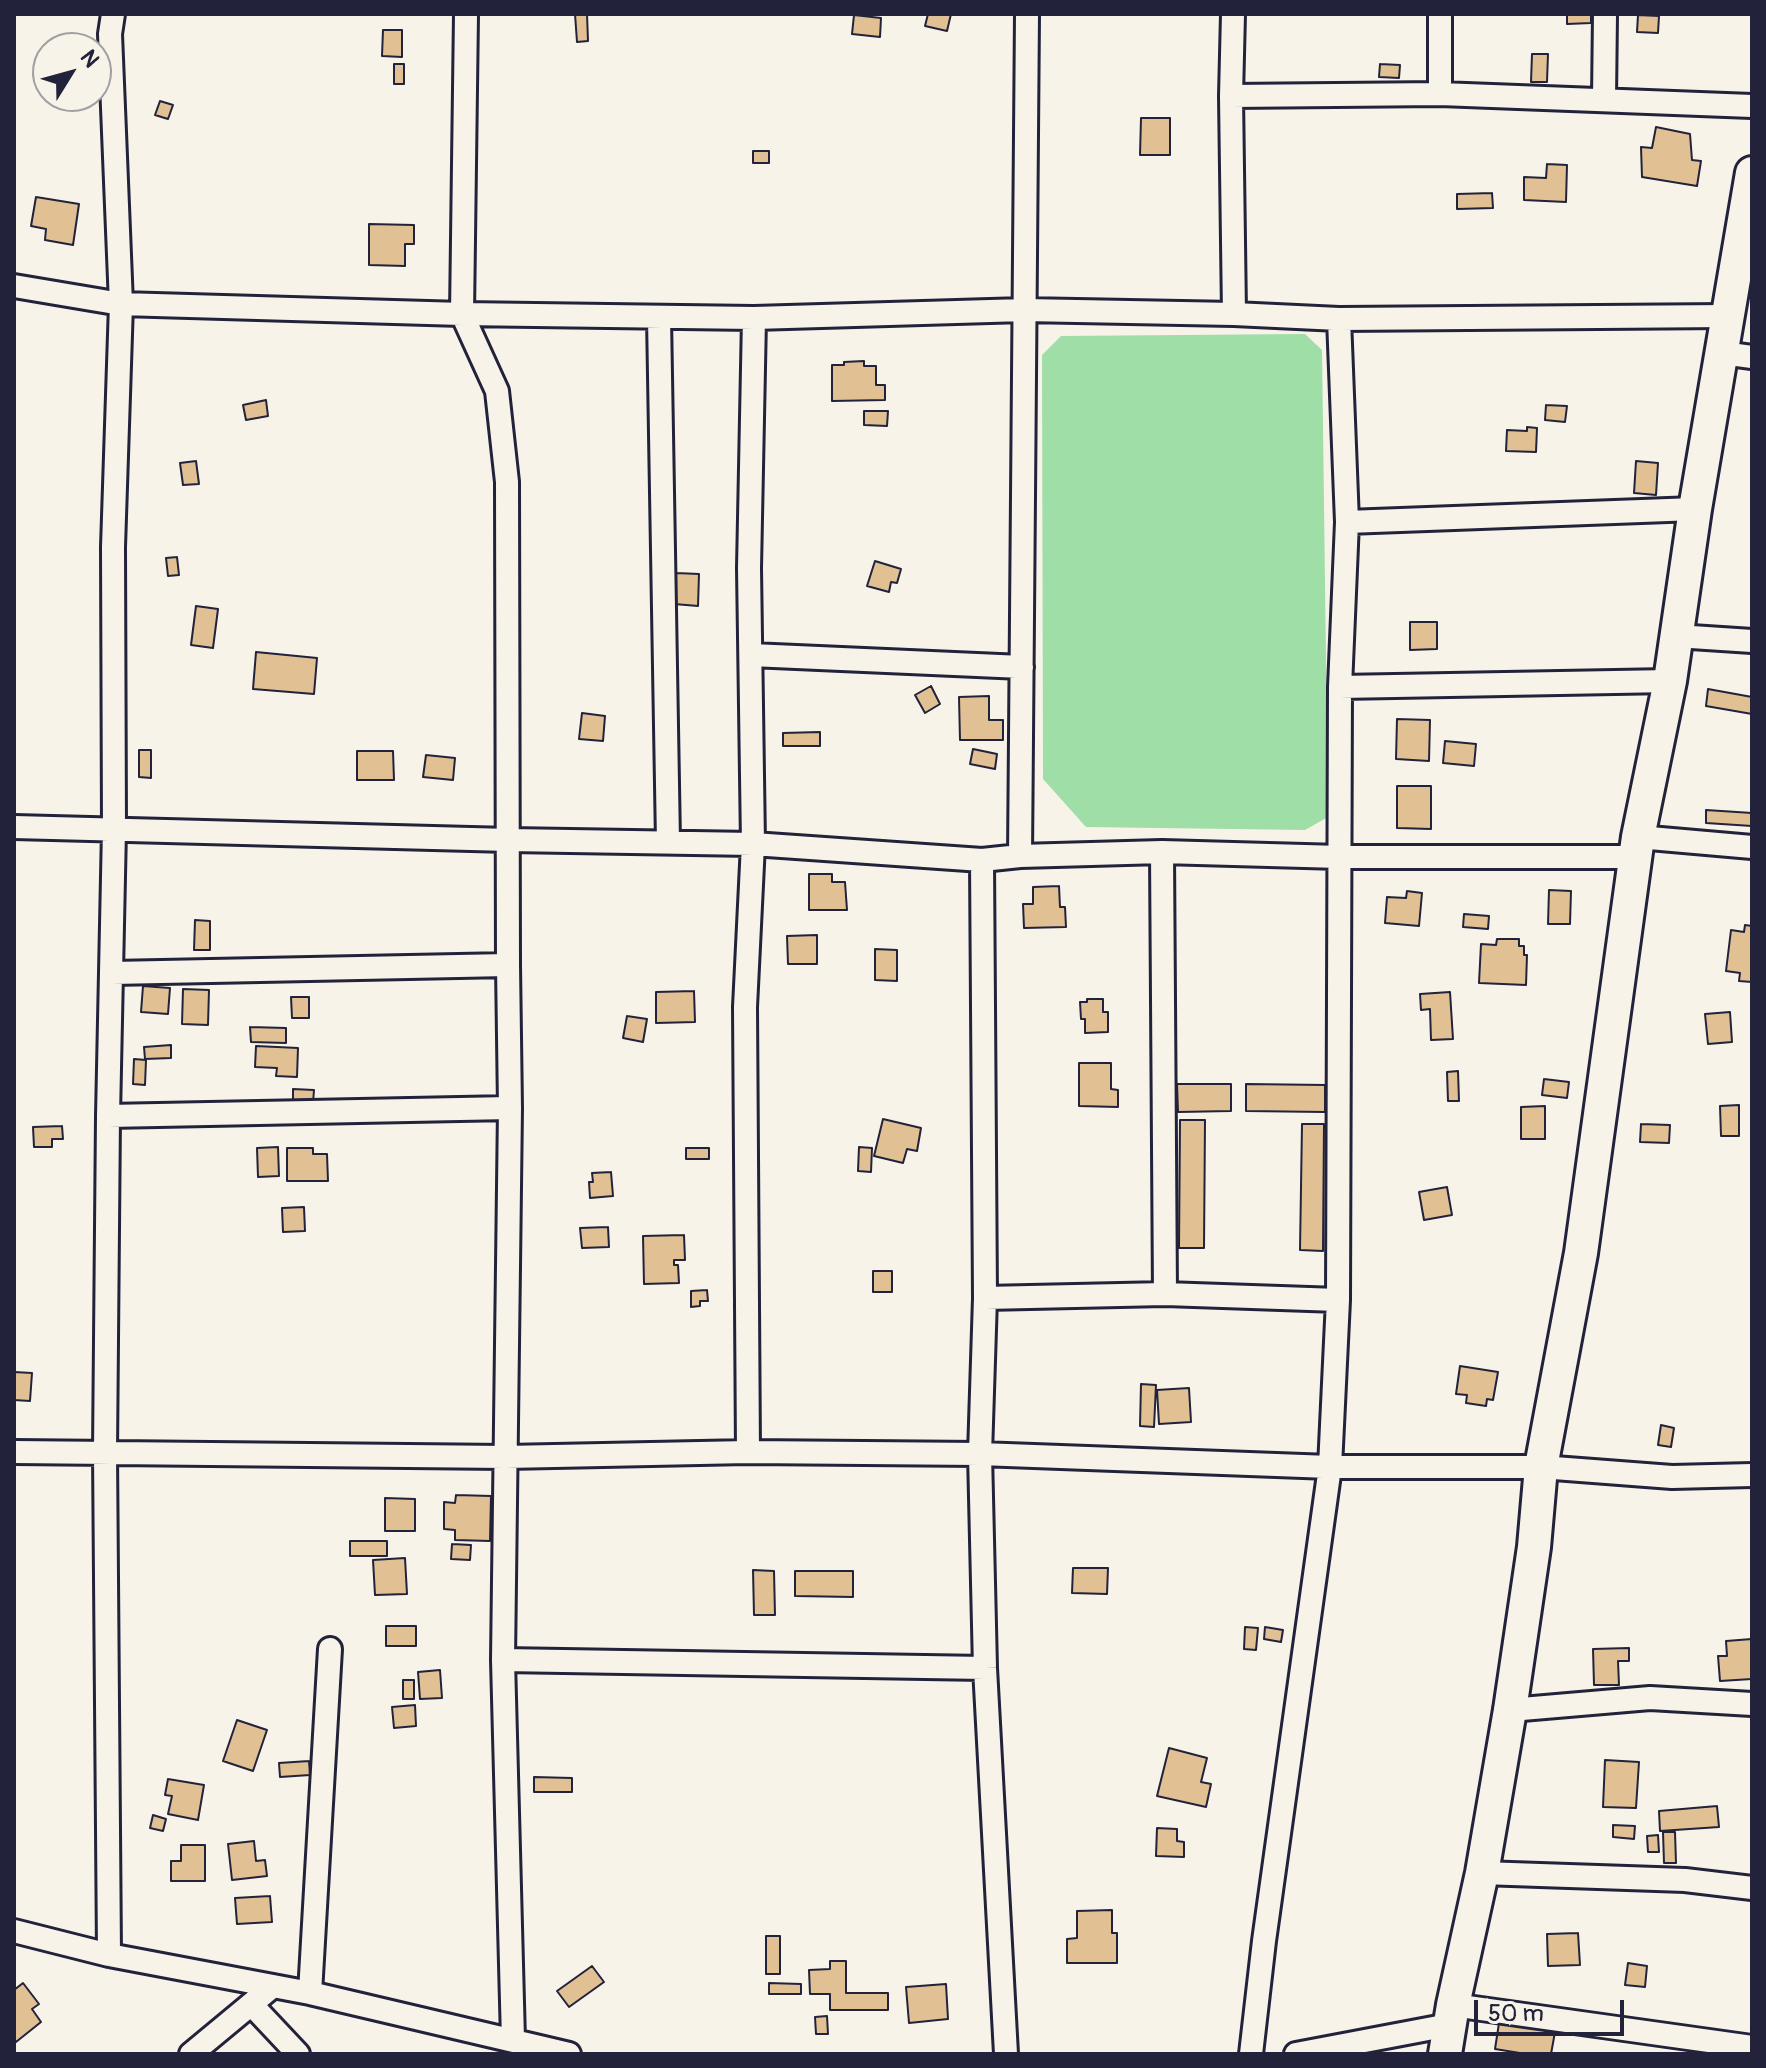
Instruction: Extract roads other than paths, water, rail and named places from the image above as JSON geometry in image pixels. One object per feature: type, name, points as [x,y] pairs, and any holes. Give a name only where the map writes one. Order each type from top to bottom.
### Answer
[{"type":"street","points":[[109,1955],[105,1452],[114,829],[113,547],[121,304],[110,34],[113,14]]},
{"type":"street","points":[[466,14],[462,314],[497,391],[507,482],[510,1108],[503,1660],[513,2040]]},
{"type":"street","points":[[1020,856],[1027,14]]},
{"type":"street","points":[[1233,14],[1234,314]]},
{"type":"street","points":[[1440,14],[1440,94]]},
{"type":"street","points":[[1604,99],[1605,14]]},
{"type":"street","points":[[1231,96],[1440,94],[1752,106]]},
{"type":"street","points":[[1449,2028],[1482,1873],[1510,1710],[1534,1547],[1541,1467],[1581,1253],[1637,847],[1670,681],[1695,509],[1737,355],[1728,316],[1752,173]]},
{"type":"street","points":[[14,286],[121,304],[462,314],[754,318],[1024,310],[1339,319],[1728,316]]},
{"type":"street","points":[[659,317],[668,842]]},
{"type":"street","points":[[748,1452],[745,1007],[753,844],[749,568],[754,318]]},
{"type":"street","points":[[1251,2054],[1330,1467],[1338,1300],[1340,687],[1347,522],[1339,319]]},
{"type":"street","points":[[1347,522],[1695,509]]},
{"type":"street","points":[[1676,636],[1752,641]]},
{"type":"street","points":[[751,655],[1022,667]]},
{"type":"street","points":[[1340,687],[1670,681]]},
{"type":"street","points":[[14,827],[753,844],[982,860],[1162,852],[1340,857],[1637,847],[1752,847]]},
{"type":"street","points":[[1162,852],[1165,1294]]},
{"type":"street","points":[[982,860],[985,1298],[980,1454],[985,1668],[1006,2054]]},
{"type":"street","points":[[112,973],[508,965]]},
{"type":"street","points":[[108,1116],[510,1108]]},
{"type":"street","points":[[985,1298],[1165,1294],[1338,1300]]},
{"type":"street","points":[[14,1452],[506,1457],[748,1452],[980,1454],[1330,1467],[1541,1467],[1672,1477],[1752,1475]]},
{"type":"street","points":[[310,1993],[330,1649]]},
{"type":"street","points":[[503,1660],[985,1668]]},
{"type":"street","points":[[1510,1710],[1650,1698],[1752,1704]]},
{"type":"street","points":[[1482,1873],[1685,1880],[1752,1888]]},
{"type":"street","points":[[14,1931],[109,1955],[310,1993],[513,2040],[542,2051],[569,2054]]},
{"type":"street","points":[[191,2054],[273,1986]]},
{"type":"street","points":[[251,2004],[298,2054]]},
{"type":"street","points":[[1296,2054],[1449,2028],[1752,2047]]}]
